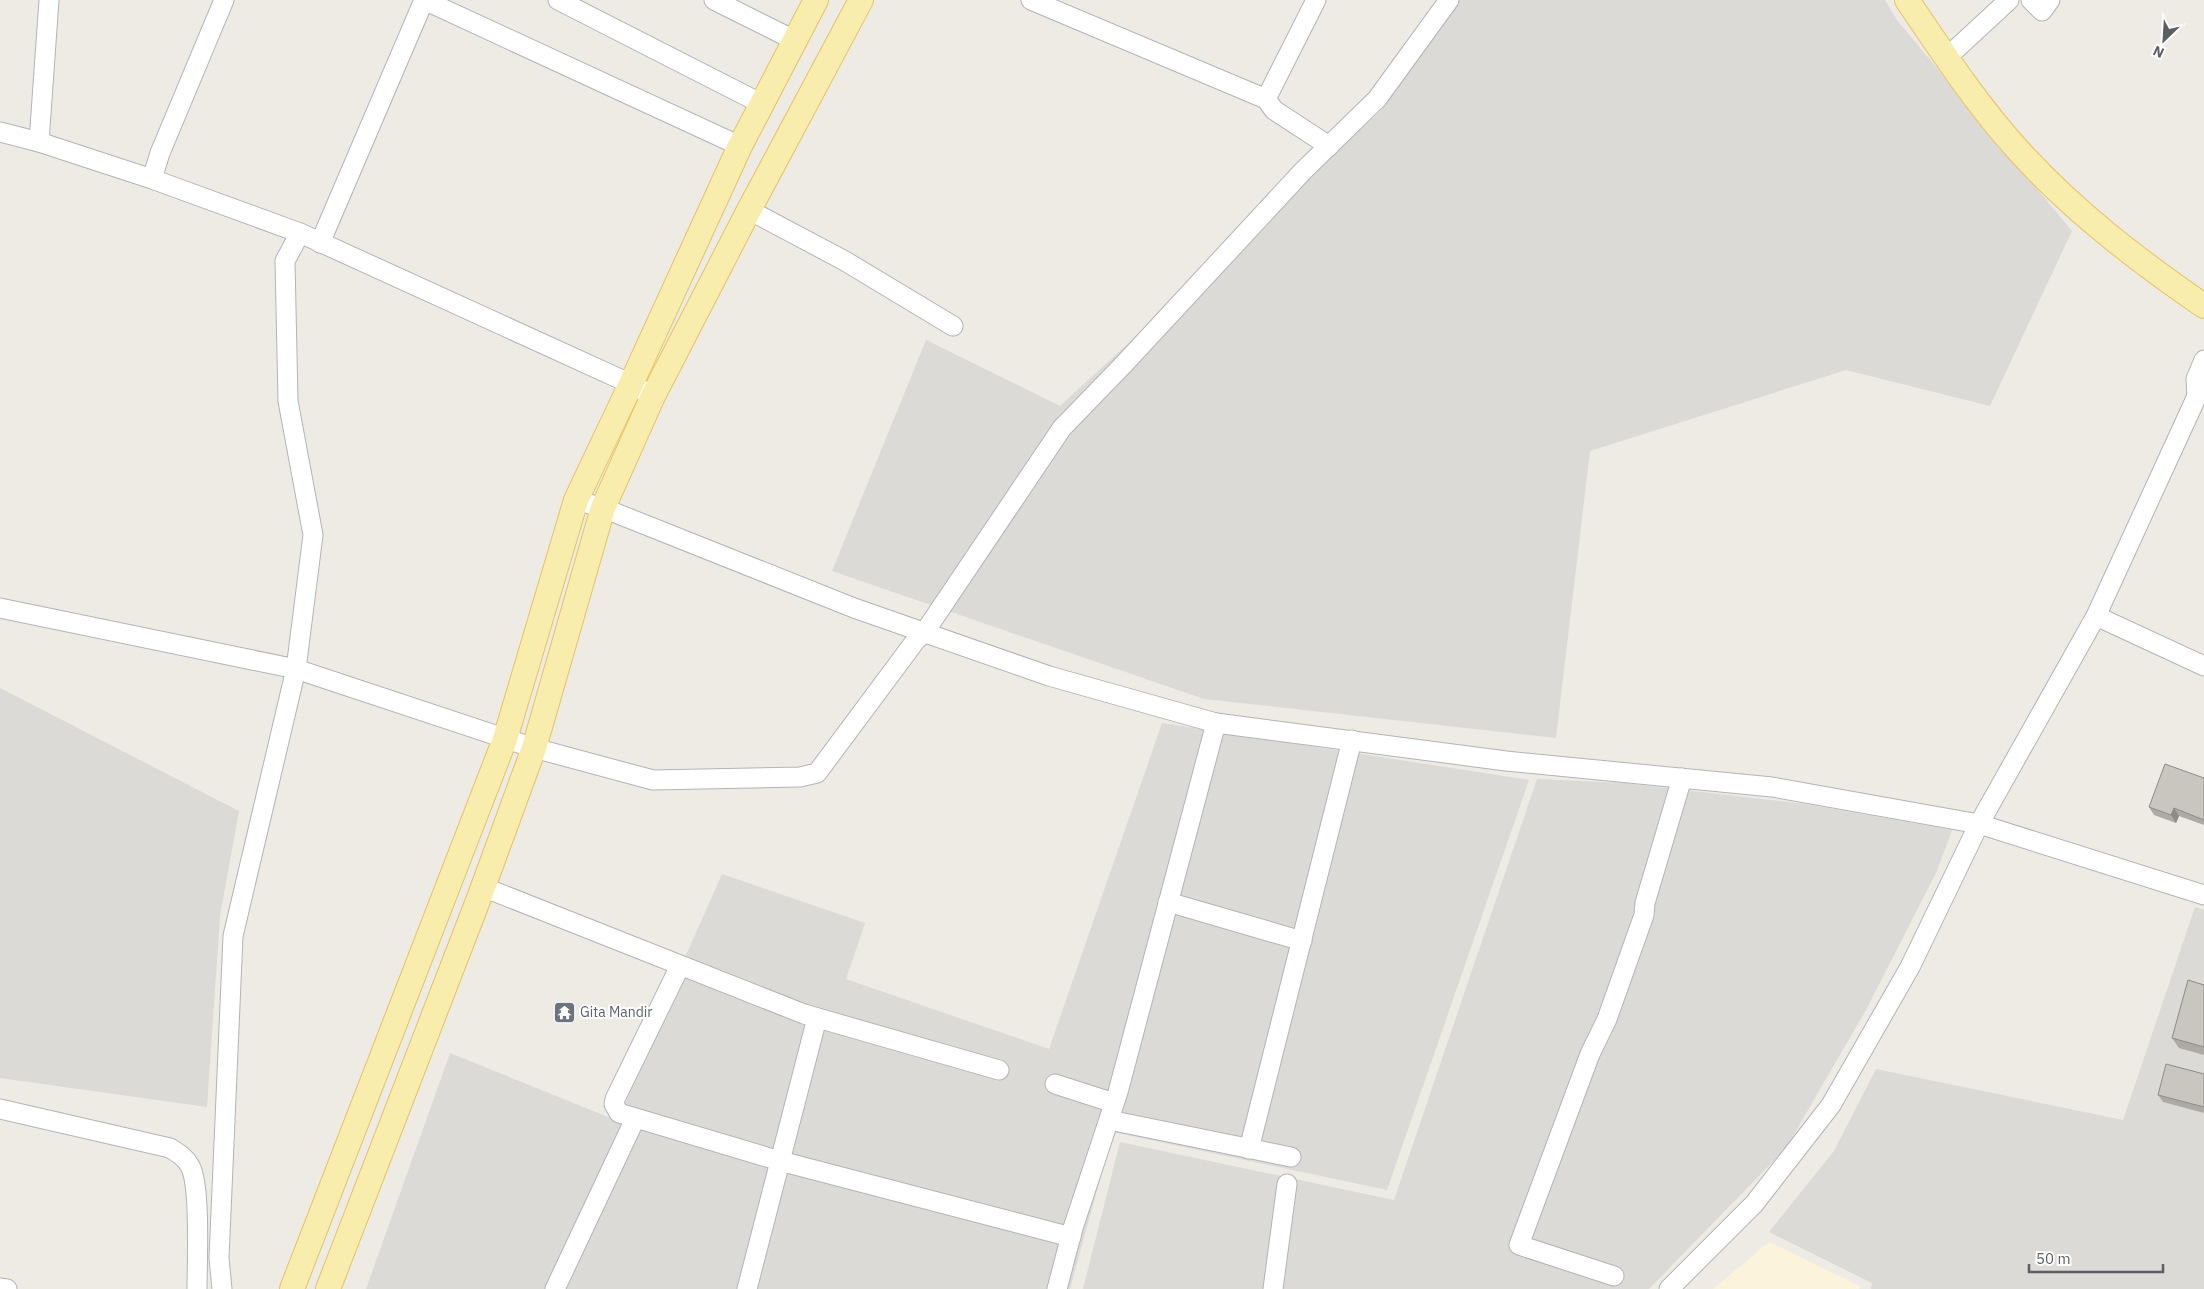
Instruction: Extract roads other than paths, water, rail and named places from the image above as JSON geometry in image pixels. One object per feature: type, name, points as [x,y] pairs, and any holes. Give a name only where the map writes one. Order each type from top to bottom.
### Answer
[{"type":"main road","points":[[292,1289],[506,739],[576,500],[740,146],[816,0]]},
{"type":"main road","points":[[328,1289],[483,888],[534,748],[604,508],[653,396],[749,210],[861,0]]},
{"type":"main road","points":[[1907,0],[1956,71],[2017,150],[2096,226],[2204,306]]},
{"type":"main road","points":[[1923,0],[1956,49],[2027,141],[2104,216],[2204,287]]},
{"type":"street","points":[[39,142],[49,0]]},
{"type":"street","points":[[152,179],[160,153],[224,0]]},
{"type":"street","points":[[320,243],[424,0],[740,146]]},
{"type":"street","points":[[558,0],[762,104]]},
{"type":"street","points":[[714,0],[794,40]]},
{"type":"street","points":[[1031,0],[1266,99],[1274,110],[1329,146]]},
{"type":"street","points":[[1266,99],[1316,0]]},
{"type":"street","points":[[0,608],[296,669],[534,748],[653,780],[800,776],[817,773],[916,640],[924,633],[1062,428],[1303,171],[1377,99],[1449,0]]},
{"type":"street","points":[[1956,49],[2009,0]]},
{"type":"street","points":[[2031,0],[2042,11],[2050,0]]},
{"type":"street","points":[[0,132],[39,142],[152,179],[300,233],[631,384],[653,396]]},
{"type":"street","points":[[749,210],[845,261],[953,326]]},
{"type":"street","points":[[222,1289],[219,1249],[233,936],[296,669],[313,535],[288,401],[286,261],[300,233]]},
{"type":"street","points":[[1669,1289],[1754,1204],[1831,1105],[1910,967],[1979,824],[2096,616],[2201,392],[2196,379],[2204,360]]},
{"type":"street","points":[[576,500],[604,508],[854,608],[924,633],[1048,676],[1216,723],[1506,761],[1772,787],[1979,824],[2204,895]]},
{"type":"street","points":[[2096,616],[2204,666]]},
{"type":"street","points":[[1057,1289],[1071,1237],[1111,1112],[1216,723]]},
{"type":"street","points":[[1249,1149],[1352,740]]},
{"type":"street","points":[[1614,1276],[1519,1245],[1590,1054],[1607,1019],[1644,915],[1645,902],[1682,778]]},
{"type":"street","points":[[483,888],[816,1018],[999,1070]]},
{"type":"street","points":[[1168,902],[1302,941]]},
{"type":"street","points":[[680,966],[614,1104],[619,1113],[780,1161],[1071,1237]]},
{"type":"street","points":[[747,1289],[816,1018]]},
{"type":"street","points":[[1055,1084],[1111,1112],[1249,1149],[1291,1157]]},
{"type":"street","points":[[0,1109],[170,1148],[183,1156],[191,1167],[196,1187],[197,1289]]},
{"type":"street","points":[[555,1289],[634,1119]]},
{"type":"street","points":[[1274,1289],[1287,1184]]},
{"type":"street","points":[[0,1288],[7,1289]]},
{"type":"place","name":"Gita Mandir","points":[[564,1012]]}]
